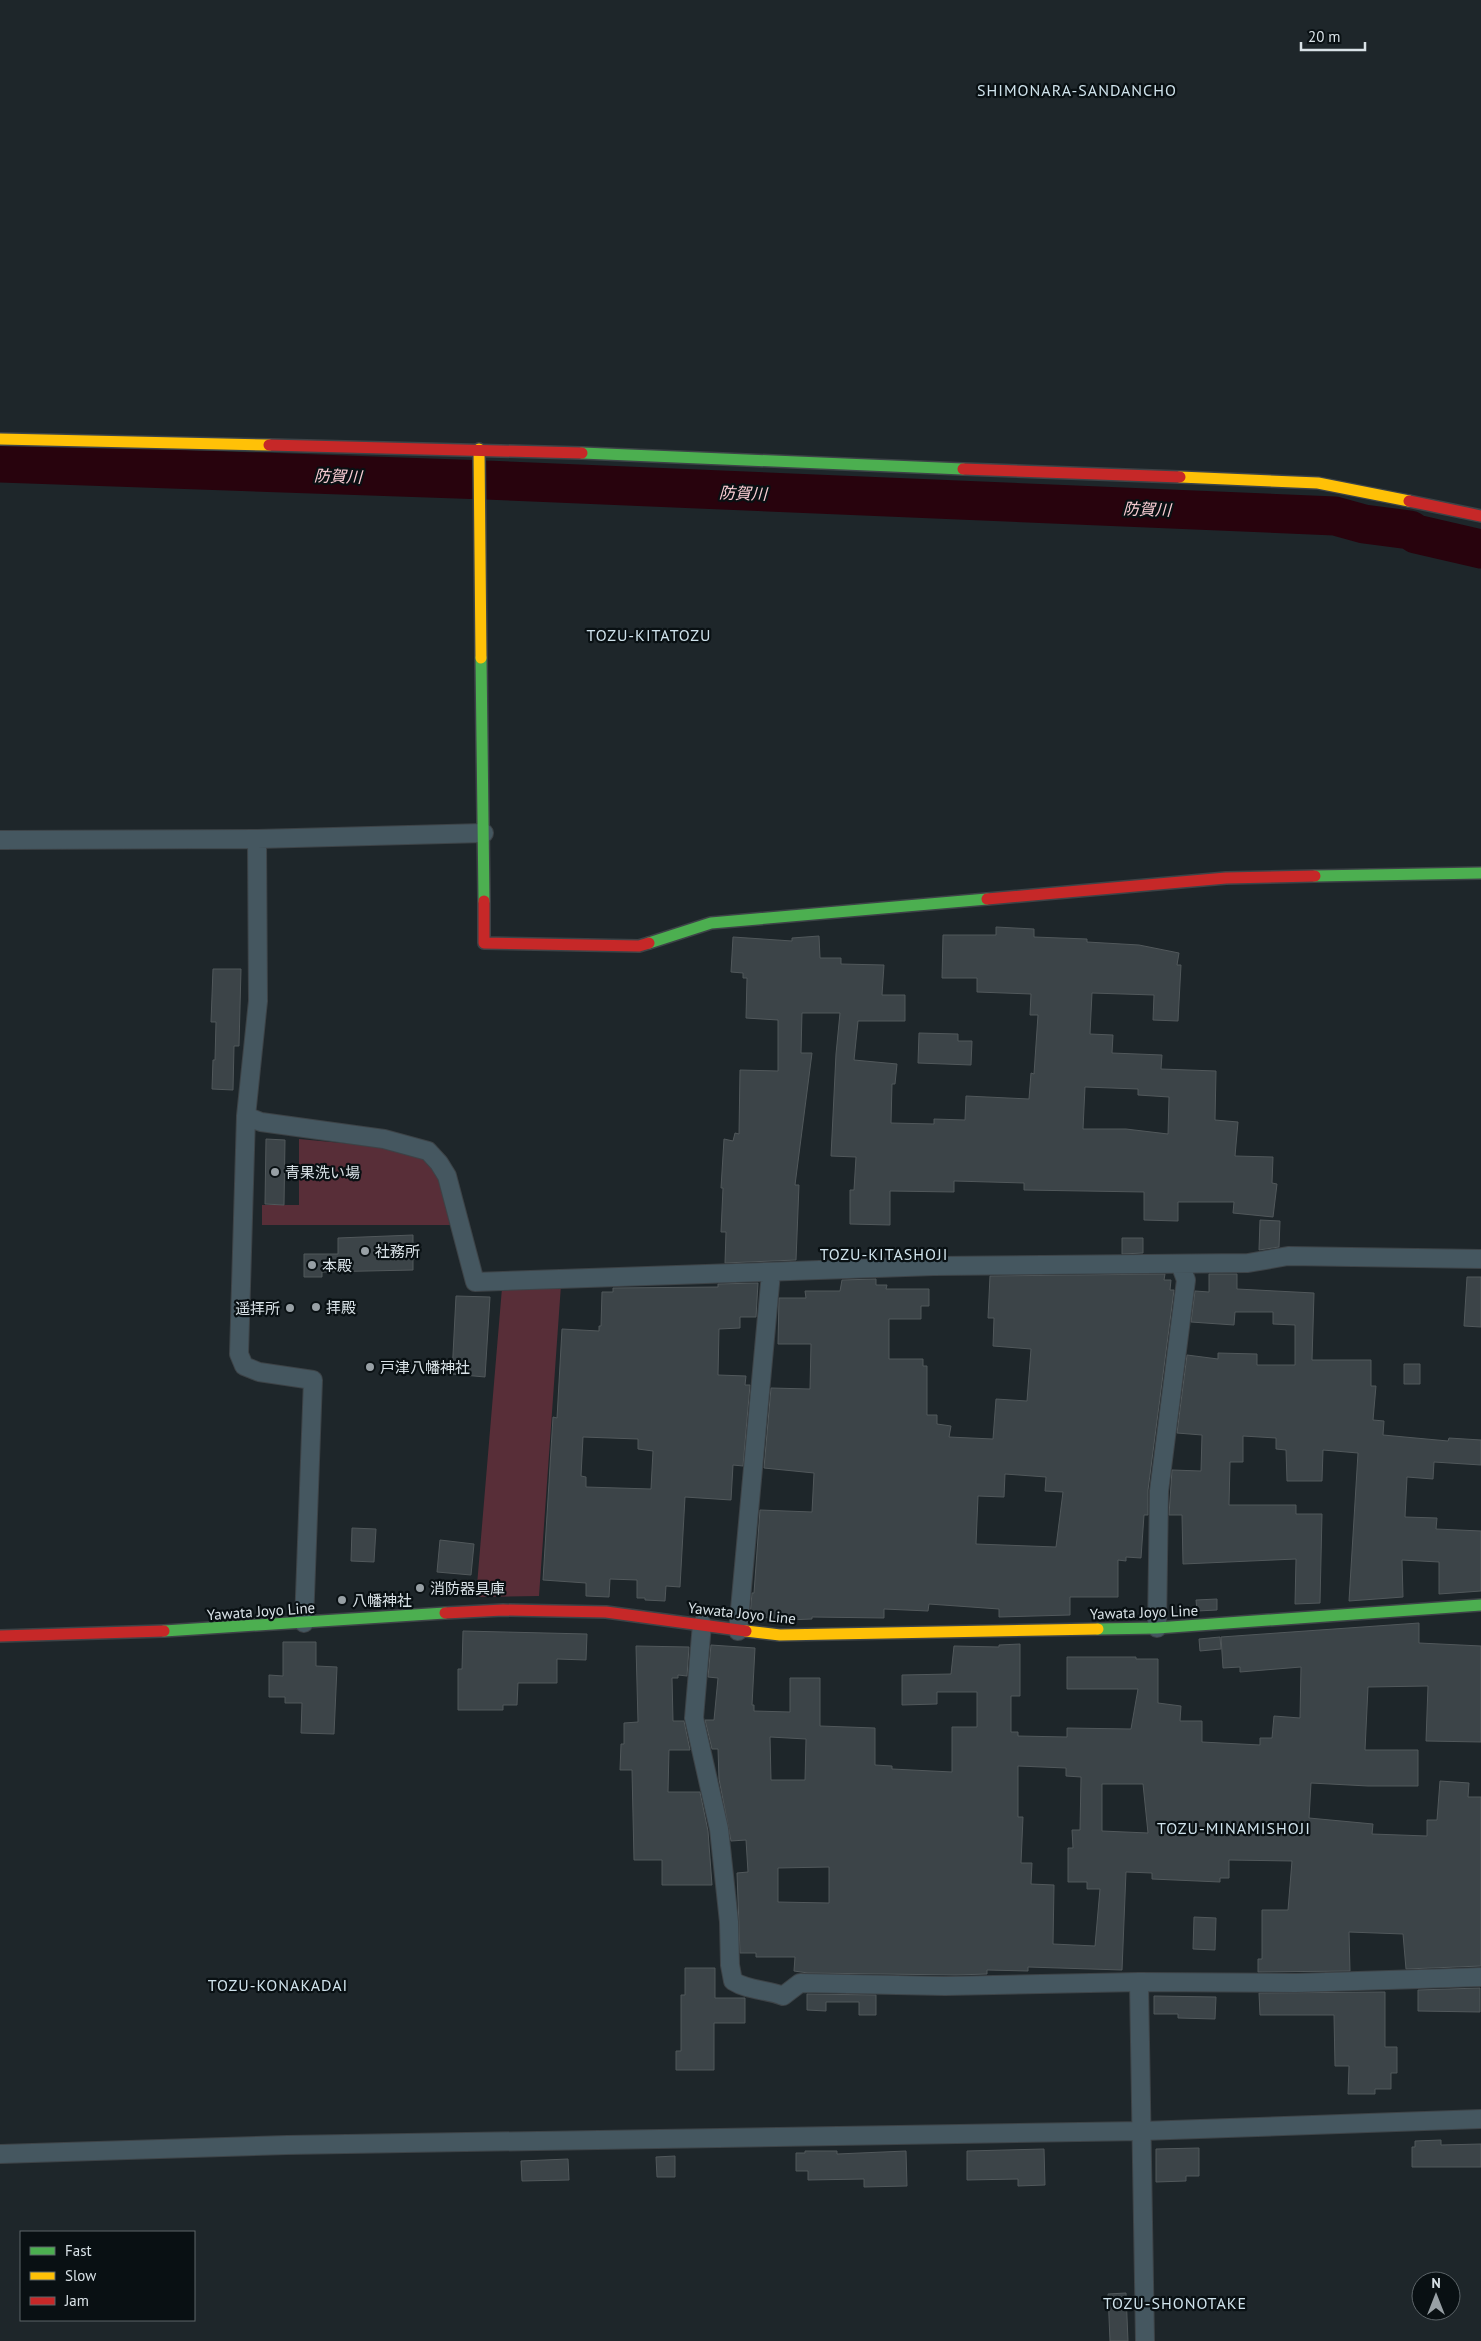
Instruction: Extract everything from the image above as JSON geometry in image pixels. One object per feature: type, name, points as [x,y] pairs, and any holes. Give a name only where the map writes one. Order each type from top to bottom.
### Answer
[{"type":"street","points":[[0,439],[479,449],[1318,483],[1481,516]]},
{"type":"street","points":[[479,449],[484,943],[639,946],[710,923],[740,920],[1226,878],[1481,873]]},
{"type":"street","points":[[0,840],[257,839],[484,834]]},
{"type":"street","points":[[257,839],[258,1001],[246,1116],[239,1354],[244,1366],[259,1372],[313,1380],[304,1623]]},
{"type":"street","points":[[246,1116],[261,1122],[384,1139],[428,1152],[439,1163],[447,1176],[476,1282],[934,1266],[1248,1263],[1288,1256],[1481,1259]]},
{"type":"street","points":[[1157,1628],[1159,1491],[1186,1280],[1180,1264]]},
{"type":"street","points":[[738,1631],[771,1273]]},
{"type":"street","name":"Yawata Joyo Line","points":[[0,1636],[124,1634],[413,1614],[502,1610],[606,1612],[702,1624],[738,1631],[780,1635],[1157,1628],[1481,1606]]},
{"type":"street","points":[[702,1624],[694,1718],[719,1830],[729,1922],[730,1965],[734,1981],[745,1988],[769,1990],[783,1996],[800,1983],[945,1986],[1139,1982],[1296,1984],[1481,1977]]},
{"type":"street","points":[[1139,1982],[1145,2341]]},
{"type":"street","points":[[0,2154],[297,2145],[1142,2131],[1481,2119]]},
{"type":"shaded area","points":[[299,1139],[385,1147],[423,1156],[438,1176],[450,1225],[262,1225],[262,1205],[299,1205]]},
{"type":"shaded area","points":[[561,1285],[539,1596],[476,1597],[502,1288]]},
{"type":"building","points":[[996,927],[1034,929],[1034,937],[1087,939],[1087,942],[1139,945],[1179,953],[1177,965],[1181,965],[1178,1021],[1153,1020],[1154,995],[1092,993],[1090,1034],[1113,1035],[1112,1053],[1162,1055],[1161,1069],[1216,1071],[1215,1120],[1238,1122],[1235,1156],[1273,1157],[1272,1183],[1277,1184],[1273,1217],[1233,1213],[1234,1202],[1178,1202],[1178,1221],[1144,1220],[1144,1192],[1024,1190],[1024,1183],[954,1181],[954,1192],[890,1191],[890,1225],[850,1224],[850,1190],[854,1190],[856,1157],[831,1156],[840,1013],[802,1013],[801,1053],[812,1053],[795,1185],[799,1185],[796,1260],[725,1263],[726,1232],[721,1232],[724,1139],[733,1141],[735,1133],[739,1134],[740,1070],[778,1071],[778,1020],[746,1018],[747,978],[743,978],[743,973],[731,972],[733,937],[792,941],[792,938],[819,936],[820,958],[841,958],[841,964],[884,965],[882,995],[905,995],[905,1021],[858,1021],[854,1060],[897,1064],[895,1084],[892,1084],[891,1123],[934,1124],[934,1119],[965,1120],[966,1096],[1029,1099],[1031,1073],[1034,1074],[1038,1015],[1030,1015],[1031,994],[977,992],[977,978],[942,978],[943,935],[996,935]],"holes":[[[1085,1087],[1138,1089],[1138,1095],[1169,1097],[1168,1134],[1126,1129],[1083,1129]]]},
{"type":"building","points":[[213,969],[241,969],[239,1046],[234,1046],[233,1090],[212,1089],[216,1022],[211,1022]]},
{"type":"building","points":[[919,1033],[958,1034],[958,1041],[972,1041],[971,1065],[918,1063]]},
{"type":"building","name":"青果洗い場","points":[[266,1139],[285,1140],[284,1205],[265,1204]]},
{"type":"building","points":[[1260,1220],[1280,1221],[1279,1247],[1259,1250]]},
{"type":"building","points":[[413,1235],[413,1270],[322,1272],[322,1277],[304,1277],[304,1254],[338,1254],[338,1238]]},
{"type":"building","points":[[1122,1238],[1143,1238],[1143,1253],[1122,1254]]},
{"type":"building","points":[[1165,1274],[1164,1280],[1171,1280],[1170,1290],[1174,1290],[1148,1490],[1148,1515],[1144,1515],[1141,1558],[1126,1557],[1126,1561],[1118,1560],[1118,1597],[1070,1597],[1070,1615],[999,1617],[999,1609],[929,1604],[928,1611],[884,1609],[884,1618],[812,1617],[812,1619],[787,1620],[750,1616],[752,1593],[754,1593],[760,1510],[812,1512],[814,1473],[764,1468],[771,1388],[810,1389],[811,1344],[778,1344],[779,1298],[806,1298],[805,1291],[840,1291],[842,1280],[876,1279],[876,1285],[887,1285],[886,1289],[929,1289],[929,1306],[921,1306],[921,1319],[889,1319],[889,1359],[923,1359],[923,1366],[927,1366],[927,1415],[937,1415],[937,1424],[951,1426],[949,1437],[993,1439],[996,1399],[1027,1401],[1031,1349],[993,1346],[994,1318],[988,1318],[990,1276]],"holes":[[[1005,1474],[1046,1477],[1045,1491],[1063,1492],[1056,1547],[976,1544],[978,1496],[1004,1497]]]},
{"type":"building","points":[[1209,1274],[1237,1274],[1237,1289],[1314,1293],[1312,1360],[1371,1360],[1371,1386],[1376,1386],[1373,1420],[1384,1421],[1383,1435],[1448,1441],[1449,1438],[1481,1440],[1481,1465],[1434,1462],[1433,1479],[1407,1477],[1405,1517],[1437,1518],[1436,1529],[1481,1531],[1481,1591],[1439,1594],[1439,1562],[1402,1560],[1403,1597],[1349,1601],[1358,1453],[1323,1450],[1322,1481],[1287,1481],[1286,1450],[1276,1449],[1276,1438],[1243,1436],[1243,1462],[1230,1462],[1229,1505],[1296,1505],[1296,1514],[1322,1514],[1320,1603],[1295,1604],[1296,1559],[1183,1564],[1182,1515],[1169,1515],[1172,1470],[1201,1471],[1202,1435],[1177,1433],[1187,1355],[1218,1359],[1218,1353],[1257,1354],[1257,1365],[1295,1365],[1295,1325],[1273,1324],[1273,1312],[1235,1312],[1234,1325],[1191,1322],[1195,1291],[1209,1292]]},
{"type":"building","points":[[1467,1277],[1481,1277],[1481,1327],[1464,1326]]},
{"type":"building","points":[[758,1283],[756,1317],[740,1317],[740,1328],[719,1329],[718,1375],[746,1376],[745,1385],[750,1385],[743,1466],[733,1465],[731,1500],[685,1497],[680,1587],[666,1586],[665,1601],[645,1600],[645,1598],[637,1598],[637,1580],[610,1579],[609,1597],[586,1596],[586,1583],[543,1580],[553,1417],[557,1418],[562,1329],[599,1331],[599,1326],[601,1326],[602,1292],[613,1292],[613,1288],[718,1287],[718,1284]],"holes":[[[583,1437],[638,1439],[638,1449],[653,1451],[651,1489],[586,1487],[586,1477],[581,1476]]]},
{"type":"building","points":[[456,1296],[490,1297],[485,1377],[452,1374]]},
{"type":"building","points":[[1404,1364],[1420,1364],[1420,1384],[1404,1384]]},
{"type":"building","points":[[352,1528],[376,1529],[374,1562],[351,1561]]},
{"type":"building","points":[[440,1540],[474,1544],[471,1575],[437,1572]]},
{"type":"building","points":[[1217,1599],[1217,1610],[1197,1611],[1196,1600]]},
{"type":"building","points":[[1419,1623],[1419,1643],[1481,1646],[1481,1742],[1426,1741],[1428,1686],[1368,1687],[1365,1750],[1418,1750],[1418,1786],[1311,1783],[1309,1818],[1373,1824],[1372,1834],[1427,1836],[1427,1820],[1437,1820],[1440,1781],[1469,1783],[1468,1797],[1481,1797],[1481,1966],[1406,1969],[1403,1934],[1349,1932],[1350,1971],[1258,1972],[1258,1959],[1262,1959],[1262,1910],[1288,1910],[1292,1861],[1229,1860],[1229,1878],[1220,1878],[1220,1882],[1152,1879],[1152,1873],[1126,1872],[1122,1970],[1028,1967],[1028,1971],[987,1970],[987,1974],[956,1975],[808,1973],[794,1971],[795,1957],[756,1957],[756,1953],[740,1953],[737,1873],[748,1872],[746,1840],[731,1841],[719,1779],[718,1749],[712,1749],[705,1720],[714,1720],[718,1678],[708,1677],[711,1645],[755,1648],[752,1705],[754,1705],[754,1711],[790,1712],[790,1678],[820,1678],[820,1726],[875,1728],[875,1765],[892,1766],[892,1769],[952,1772],[952,1727],[977,1727],[977,1692],[937,1692],[937,1704],[902,1705],[902,1675],[951,1674],[954,1646],[999,1647],[999,1645],[1020,1644],[1020,1696],[1011,1696],[1011,1732],[1018,1732],[1018,1736],[1067,1737],[1067,1728],[1131,1729],[1138,1689],[1067,1689],[1067,1657],[1136,1657],[1136,1659],[1158,1659],[1158,1703],[1181,1706],[1180,1721],[1202,1721],[1202,1742],[1260,1745],[1260,1738],[1272,1738],[1274,1716],[1300,1718],[1301,1667],[1240,1672],[1240,1667],[1223,1668],[1221,1637]],"holes":[[[770,1737],[806,1739],[805,1780],[771,1780]],[[1018,1766],[1066,1768],[1066,1776],[1081,1777],[1080,1830],[1072,1830],[1073,1848],[1068,1848],[1068,1882],[1087,1882],[1087,1889],[1100,1889],[1095,1946],[1053,1944],[1054,1885],[1031,1884],[1032,1863],[1021,1863],[1023,1817],[1018,1817]],[[1102,1784],[1143,1784],[1148,1833],[1102,1831]],[[829,1867],[829,1903],[778,1902],[778,1868]]]},
{"type":"building","points":[[463,1631],[587,1634],[586,1660],[557,1659],[557,1683],[518,1683],[517,1705],[503,1705],[503,1710],[458,1710],[458,1669],[462,1669]]},
{"type":"building","points":[[1220,1637],[1221,1649],[1200,1651],[1199,1639]]},
{"type":"building","points":[[283,1642],[316,1642],[316,1666],[337,1667],[334,1734],[301,1733],[302,1703],[285,1703],[285,1697],[269,1697],[269,1675],[283,1676]]},
{"type":"building","points":[[636,1646],[689,1647],[687,1676],[678,1675],[678,1678],[672,1678],[673,1721],[684,1721],[690,1750],[669,1750],[668,1792],[700,1792],[708,1831],[712,1885],[662,1885],[662,1860],[634,1860],[632,1770],[620,1770],[621,1744],[624,1744],[624,1723],[638,1722]]},
{"type":"building","points":[[1194,1917],[1216,1918],[1215,1950],[1193,1949]]},
{"type":"building","points":[[685,1968],[715,1968],[715,1998],[745,1998],[745,2023],[714,2023],[714,2070],[676,2070],[676,2051],[681,2051],[681,1995],[685,1995]]},
{"type":"building","points":[[1480,1988],[1480,2012],[1418,2011],[1418,1990]]},
{"type":"building","points":[[1385,1992],[1385,2047],[1397,2047],[1397,2073],[1391,2073],[1391,2089],[1375,2089],[1375,2094],[1348,2094],[1349,2066],[1335,2066],[1334,2015],[1260,2015],[1259,1993]]},
{"type":"building","points":[[807,1994],[876,1995],[876,2015],[859,2015],[859,2002],[826,2002],[826,2011],[807,2010]]},
{"type":"building","points":[[1154,1996],[1216,1997],[1215,2019],[1178,2018],[1178,2014],[1154,2014]]},
{"type":"building","points":[[1441,2140],[1441,2145],[1481,2144],[1481,2167],[1412,2167],[1412,2147],[1415,2147],[1415,2141]]},
{"type":"building","points":[[1199,2148],[1199,2176],[1186,2176],[1186,2181],[1156,2182],[1156,2149]]},
{"type":"building","points":[[1044,2149],[1045,2185],[1018,2186],[1018,2179],[967,2180],[967,2151]]},
{"type":"building","points":[[805,2151],[837,2151],[837,2154],[906,2151],[907,2186],[864,2187],[864,2179],[808,2180],[808,2171],[796,2171],[796,2153],[805,2153]]},
{"type":"building","points":[[675,2156],[675,2177],[657,2177],[656,2157]]},
{"type":"building","points":[[568,2159],[569,2180],[522,2181],[521,2161]]},
{"type":"building","points":[[1126,2293],[1128,2341],[1110,2341],[1108,2294]]},
{"type":"waterway","name":"防賀川","points":[[0,463],[486,480],[1335,516],[1364,524],[1410,530],[1416,534],[1481,549]]},
{"type":"traffic: fast","points":[[582,453],[963,469]]},
{"type":"traffic: fast","points":[[481,658],[484,901]]},
{"type":"traffic: fast","points":[[1315,876],[1481,873]]},
{"type":"traffic: fast","points":[[649,943],[711,923],[987,899]]},
{"type":"traffic: fast","points":[[1098,1629],[1157,1628],[1481,1605]]},
{"type":"traffic: fast","points":[[164,1631],[445,1613]]},
{"type":"traffic: slow","points":[[0,439],[269,445]]},
{"type":"traffic: slow","points":[[479,449],[481,658]]},
{"type":"traffic: slow","points":[[1180,477],[1318,483],[1409,501]]},
{"type":"traffic: slow","points":[[746,1631],[780,1635],[1098,1629]]},
{"type":"traffic: jam","points":[[269,445],[582,453]]},
{"type":"traffic: jam","points":[[963,469],[1180,477]]},
{"type":"traffic: jam","points":[[1409,501],[1481,516]]},
{"type":"traffic: jam","points":[[987,899],[1226,878],[1315,876]]},
{"type":"traffic: jam","points":[[484,901],[484,943],[639,946],[649,943]]},
{"type":"traffic: jam","points":[[445,1613],[503,1610],[606,1612],[746,1631]]},
{"type":"traffic: jam","points":[[0,1636],[164,1631]]},
{"type":"place","name":"青果洗い場","points":[[275,1172]]},
{"type":"place","name":"社務所","points":[[365,1251]]},
{"type":"place","name":"本殿","points":[[312,1265]]},
{"type":"place","name":"拝殿","points":[[316,1307]]},
{"type":"place","name":"遥拝所","points":[[290,1308]]},
{"type":"place","name":"戸津八幡神社","points":[[370,1367]]},
{"type":"place","name":"消防器具庫","points":[[420,1588]]},
{"type":"place","name":"八幡神社","points":[[342,1600]]},
{"type":"district","name":"SHIMONARA-SANDANCHO","points":[[1077,90]]},
{"type":"district","name":"TOZU-KITATOZU","points":[[649,635]]},
{"type":"district","name":"TOZU-KITASHOJI","points":[[884,1254]]},
{"type":"district","name":"TOZU-MINAMISHOJI","points":[[1234,1828]]},
{"type":"district","name":"TOZU-KONAKADAI","points":[[278,1985]]},
{"type":"district","name":"TOZU-SHONOTAKE","points":[[1175,2303]]}]
